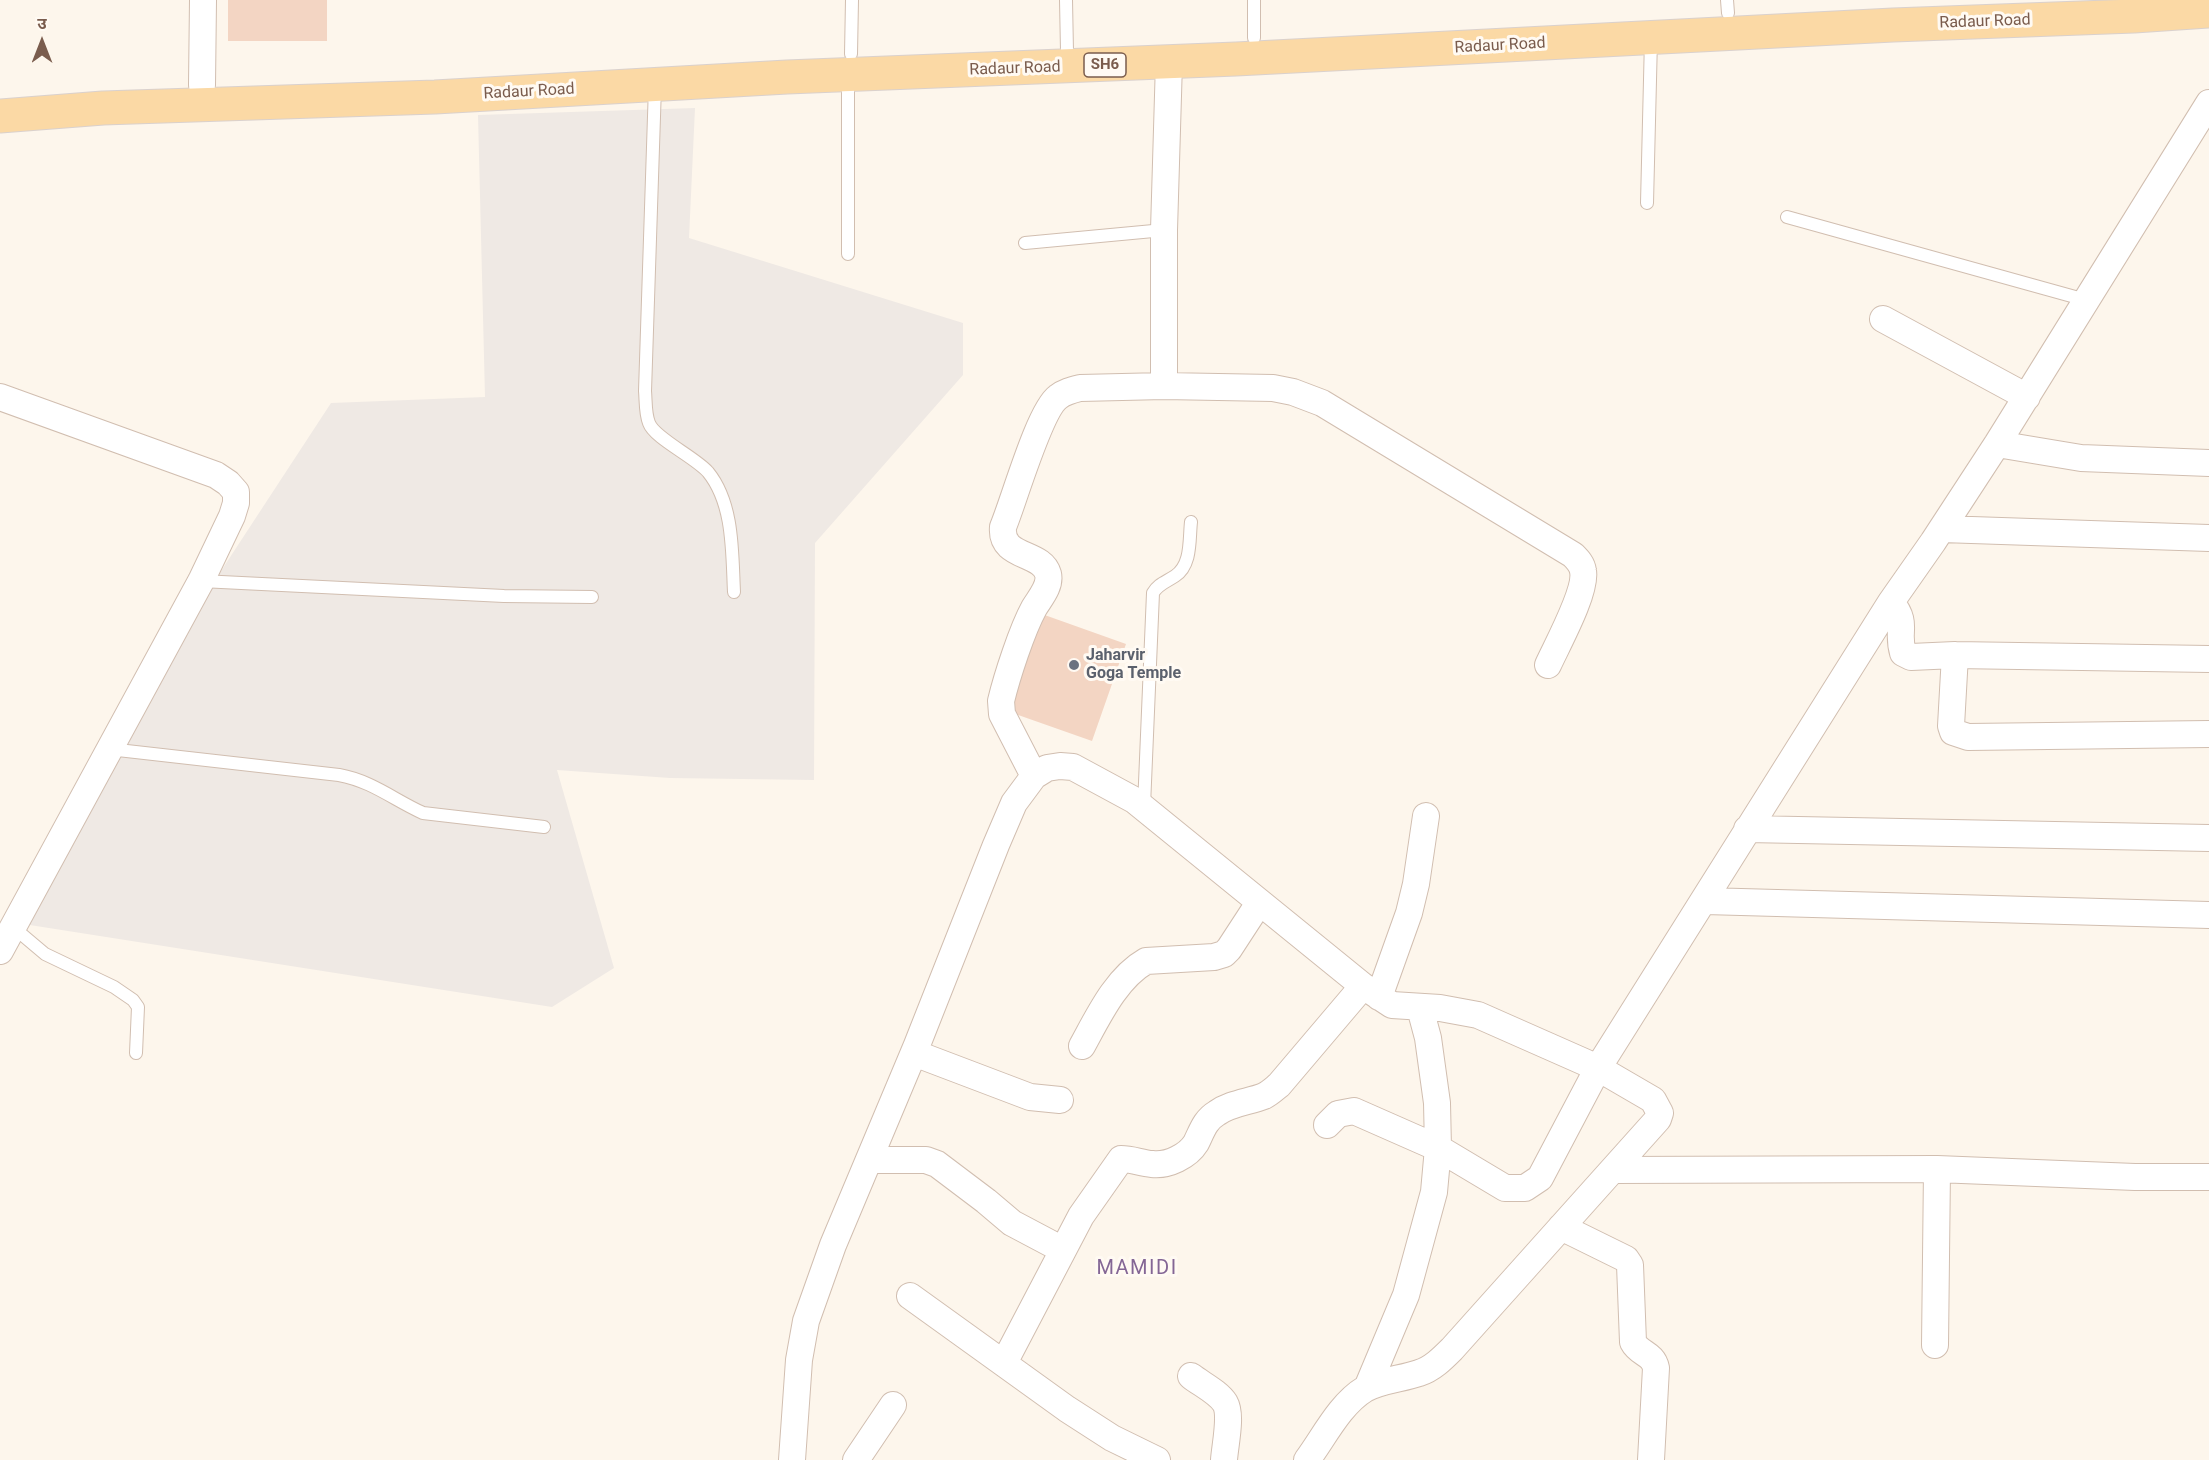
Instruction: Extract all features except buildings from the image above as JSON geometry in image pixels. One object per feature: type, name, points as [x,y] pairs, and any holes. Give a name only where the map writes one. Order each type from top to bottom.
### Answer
[{"type":"main road","name":"Radaur Road","points":[[0,116],[103,108],[435,97],[655,84],[849,65],[1728,7],[1986,0]]},
{"type":"main road","name":"Radaur Road","points":[[0,98],[202,85],[849,65],[1169,62],[2209,11]]},
{"type":"street","points":[[202,85],[203,0]]},
{"type":"street","points":[[1164,386],[1164,230],[1169,62]]},
{"type":"street","points":[[1327,1125],[1338,1114],[1354,1111],[1438,1148],[1505,1188],[1525,1188],[1540,1178],[1598,1068],[1892,602],[1997,444],[2209,103]]},
{"type":"street","points":[[1883,319],[2026,397]]},
{"type":"street","points":[[1034,776],[1002,714],[1001,701],[1030,616],[1048,584],[1048,576],[1040,564],[1005,542],[1003,534],[1029,456],[1048,411],[1056,398],[1080,388],[1164,386],[1273,388],[1293,392],[1322,403],[1573,555],[1583,568],[1580,594],[1548,665]]},
{"type":"street","points":[[0,397],[216,475],[236,492],[234,509],[201,581],[0,951]]},
{"type":"street","points":[[1997,444],[2081,458],[2209,463]]},
{"type":"street","points":[[1942,529],[2209,538]]},
{"type":"street","points":[[1892,602],[1902,619],[1901,647],[1903,653],[1911,657],[1955,655],[2209,659]]},
{"type":"street","points":[[1955,655],[1951,726],[1953,732],[1968,737],[2209,734]]},
{"type":"street","points":[[792,1460],[799,1360],[806,1321],[833,1245],[914,1053],[972,903],[1014,803],[1034,776],[1047,768],[1060,766],[1072,767],[1144,807],[1259,903],[1371,992],[1392,1005],[1440,1008],[1478,1014],[1598,1068],[1653,1100],[1660,1113],[1658,1119],[1452,1350],[1433,1367],[1367,1388],[1356,1396],[1341,1412],[1307,1460]]},
{"type":"street","points":[[1004,1363],[1081,1216],[1121,1159],[1154,1165],[1166,1164],[1181,1157],[1193,1148],[1206,1121],[1229,1107],[1266,1095],[1279,1085],[1371,992],[1409,913],[1416,884],[1426,816]]},
{"type":"street","points":[[1747,829],[2209,838]]},
{"type":"street","points":[[1705,901],[2209,915]]},
{"type":"street","points":[[1082,1046],[1100,1014],[1137,966],[1146,961],[1214,957],[1224,954],[1259,903]]},
{"type":"street","points":[[1367,1388],[1406,1295],[1434,1192],[1438,1148],[1437,1103],[1428,1038],[1420,1008]]},
{"type":"street","points":[[914,1053],[1030,1097],[1060,1100]]},
{"type":"street","points":[[869,1160],[926,1160],[937,1164],[1012,1223],[1063,1250]]},
{"type":"street","points":[[1613,1170],[1937,1169],[2135,1177],[2209,1177]]},
{"type":"street","points":[[1935,1345],[1937,1169]]},
{"type":"street","points":[[1561,1227],[1626,1259],[1630,1265],[1633,1342],[1636,1347],[1650,1355],[1656,1368],[1651,1460]]},
{"type":"street","points":[[910,1296],[1094,1427],[1143,1455],[1157,1460]]},
{"type":"street","points":[[1191,1376],[1218,1395],[1226,1404],[1228,1413],[1224,1460]]},
{"type":"street","points":[[856,1460],[893,1405]]},
{"type":"lane","points":[[848,254],[849,65],[852,0]]},
{"type":"lane","points":[[1066,0],[1067,51]]},
{"type":"lane","points":[[1254,0],[1254,38]]},
{"type":"lane","points":[[1647,202],[1651,38]]},
{"type":"lane","points":[[655,84],[645,391],[647,413],[649,425],[656,434],[696,460],[708,471],[716,483],[732,537],[734,592]]},
{"type":"lane","points":[[1787,217],[2086,300]]},
{"type":"lane","points":[[1025,243],[1164,230]]},
{"type":"lane","points":[[1144,807],[1153,593],[1157,586],[1177,575],[1184,567],[1188,557],[1191,522]]},
{"type":"lane","points":[[201,581],[492,595],[592,597]]},
{"type":"lane","points":[[109,749],[339,775],[373,785],[423,813],[544,827]]},
{"type":"lane","points":[[13,927],[45,954],[114,987],[134,1000],[138,1007],[136,1053]]},
{"type":"shaded area","points":[[695,108],[689,238],[963,323],[963,375],[815,543],[814,780],[670,778],[557,770],[614,968],[552,1007],[17,923],[118,739],[221,571],[331,403],[485,397],[478,115]]},
{"type":"place","name":"Jaharvir Goga Temple","points":[[1074,665]]},
{"type":"district","name":"MAMIDI","points":[[1137,1269]]}]
